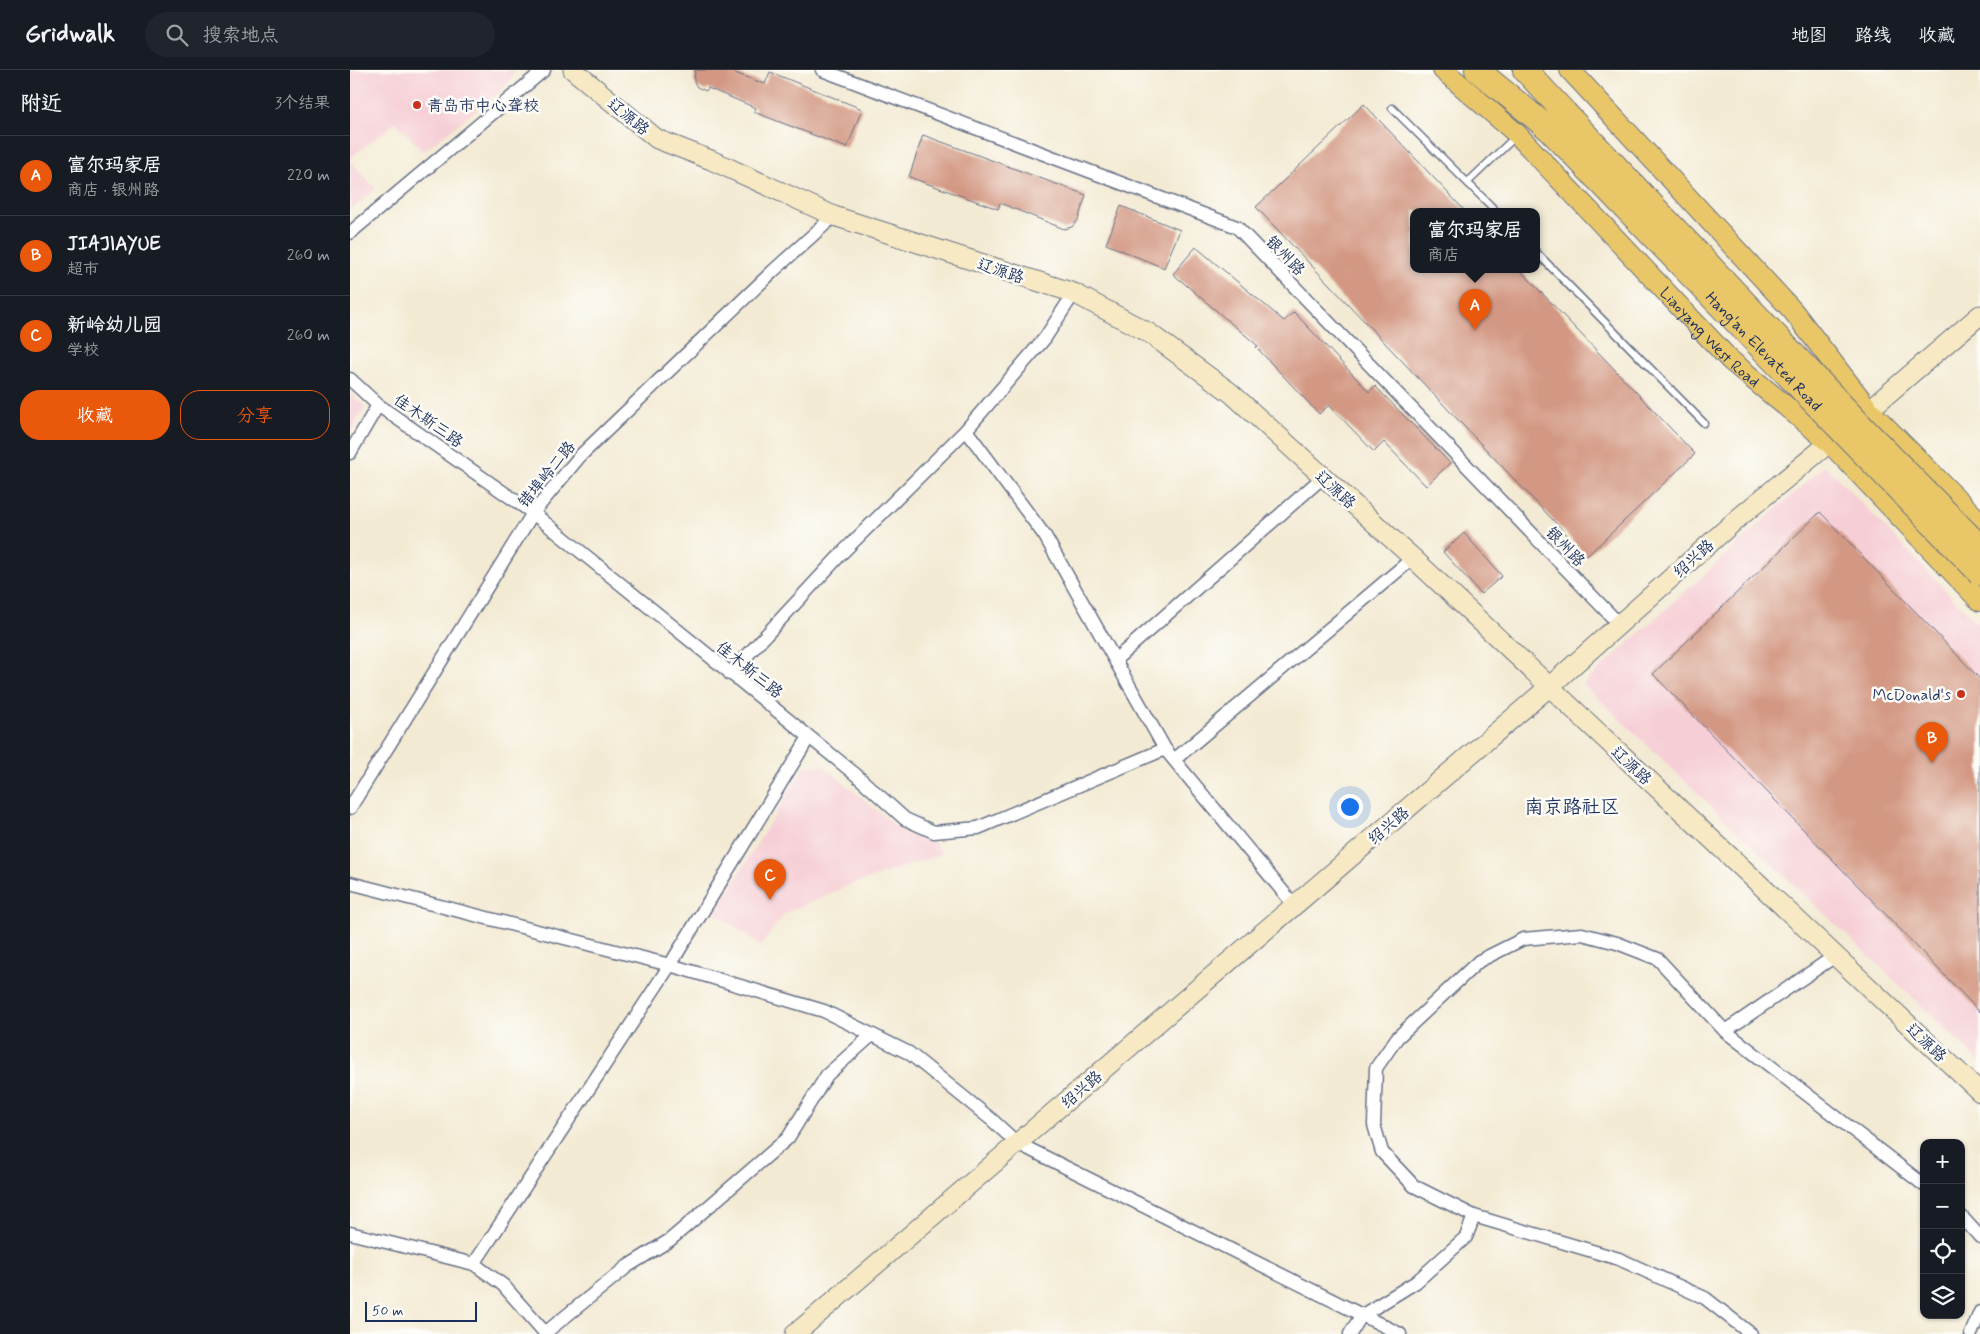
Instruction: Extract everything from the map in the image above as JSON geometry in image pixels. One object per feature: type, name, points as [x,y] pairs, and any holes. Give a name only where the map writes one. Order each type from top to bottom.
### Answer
[{"type":"highway","points":[[1477,70],[1557,121]]},
{"type":"highway","points":[[1492,70],[1557,121]]},
{"type":"highway","points":[[1526,70],[1557,121]]},
{"type":"highway","name":"Hang'an Elevated Road","points":[[1557,121],[1980,547]]},
{"type":"highway","name":"Hang'an Elevated Road","points":[[1557,121],[1980,573]]},
{"type":"main road","name":"Liaoyang West Road","points":[[1442,70],[1518,134],[1730,360],[1829,442],[1980,600]]},
{"type":"main road","points":[[1570,70],[1794,310],[1869,410],[1980,522]]},
{"type":"street","points":[[350,234],[544,70]]},
{"type":"street","name":"辽源路","points":[[573,70],[657,139],[711,160],[834,216],[1074,293],[1149,334],[1230,393],[1413,558],[1980,1092]]},
{"type":"street","name":"银州路","points":[[822,70],[1237,227],[1619,624]]},
{"type":"street","name":"错埠岭二路","points":[[350,808],[533,513],[580,456],[772,272],[834,216]]},
{"type":"street","points":[[730,674],[842,553],[966,430],[1045,338],[1074,293]]},
{"type":"street","name":"绍兴路","points":[[795,1334],[1549,686],[1736,520],[1980,315]]},
{"type":"street","name":"佳木斯三路","points":[[350,379],[378,405],[533,513],[855,774],[905,819],[934,832],[978,828],[1165,749]]},
{"type":"street","points":[[350,453],[378,405]]},
{"type":"street","points":[[966,430],[1044,536],[1165,749],[1294,905]]},
{"type":"street","points":[[1114,660],[1323,477]]},
{"type":"street","points":[[1174,760],[1413,558]]},
{"type":"street","points":[[474,1264],[670,965],[809,737]]},
{"type":"street","points":[[350,883],[670,965],[824,1011],[909,1053],[992,1120],[1017,1143],[1400,1334]]},
{"type":"street","points":[[1751,1334],[1704,1298],[1618,1259],[1474,1216],[1414,1186],[1382,1152],[1374,1126],[1376,1068],[1397,1038],[1479,961],[1524,939],[1582,934],[1618,942],[1658,959],[1725,1031],[1923,1184]]},
{"type":"street","points":[[1725,1031],[1835,956]]},
{"type":"street","points":[[350,1233],[474,1264],[503,1285],[546,1333],[628,1266],[670,1240],[788,1138],[827,1075],[872,1035]]},
{"type":"street","points":[[1350,1334],[1361,1316],[1416,1282],[1466,1237],[1474,1216]]},
{"type":"street","points":[[1965,1220],[1980,1237]]},
{"type":"street","points":[[1971,1334],[1980,1312]]},
{"type":"lane","points":[[1392,108],[1493,208]]},
{"type":"lane","points":[[1468,182],[1518,134]]},
{"type":"lane","points":[[1540,256],[1704,423]]},
{"type":"shaded area","name":"青岛市中心聋校","points":[[350,70],[516,70],[505,87],[423,152],[396,122],[350,158]]},
{"type":"shaded area","points":[[350,161],[376,189],[350,210]]},
{"type":"shaded area","points":[[350,393],[365,407],[350,433]]},
{"type":"shaded area","points":[[1825,465],[1980,626],[1980,1062],[1583,684]]},
{"type":"shaded area","points":[[823,766],[897,827],[935,843],[942,854],[847,886],[784,914],[761,946],[715,913],[804,767]]},
{"type":"building","points":[[695,70],[736,70],[735,73],[765,84],[770,72],[862,109],[847,148],[754,112],[756,108],[708,88],[706,91],[697,87],[694,82]]},
{"type":"building","points":[[1364,104],[1462,208],[1410,208],[1410,273],[1523,273],[1695,454],[1587,556],[1256,207]]},
{"type":"building","points":[[923,135],[1086,195],[1078,220],[1072,227],[1064,229],[1000,203],[998,209],[909,177]]},
{"type":"building","points":[[1121,206],[1180,230],[1164,268],[1106,244]]},
{"type":"building","points":[[1196,247],[1284,321],[1294,312],[1369,392],[1375,386],[1450,463],[1426,486],[1384,442],[1374,452],[1329,405],[1319,414],[1256,347],[1258,346],[1173,274]]},
{"type":"building","points":[[1820,512],[1980,679],[1980,1012],[1653,674]]},
{"type":"building","points":[[1464,533],[1502,576],[1481,594],[1443,552]]},
{"type":"place","name":"青岛市中心聋校","points":[[417,105]]},
{"type":"place","name":"富尔玛家居","points":[[1475,330]]},
{"type":"place","name":"McDonald's","points":[[1961,694]]},
{"type":"place","name":"JIAJIAYUE","points":[[1932,763]]},
{"type":"place","name":"新岭幼儿园","points":[[770,900]]},
{"type":"district","name":"南京路社区","points":[[1572,806]]}]
